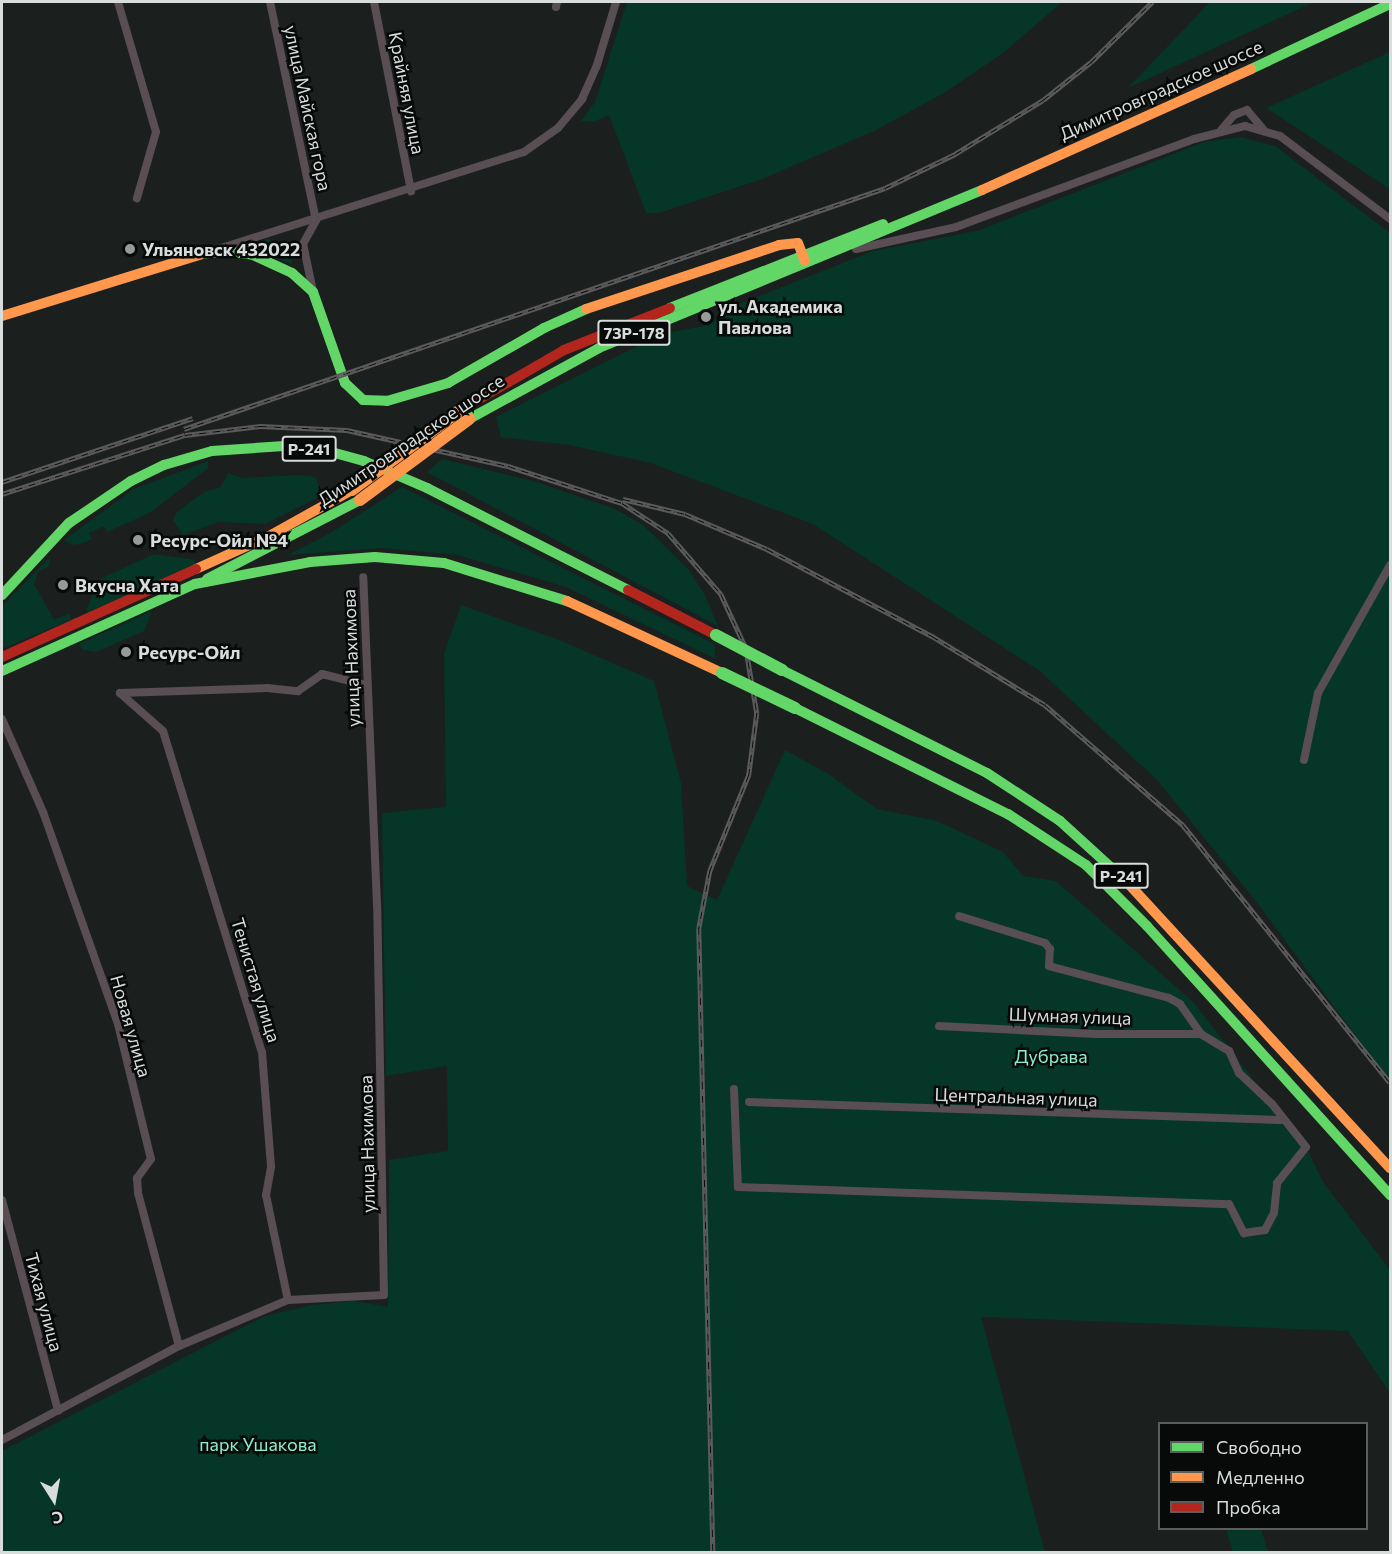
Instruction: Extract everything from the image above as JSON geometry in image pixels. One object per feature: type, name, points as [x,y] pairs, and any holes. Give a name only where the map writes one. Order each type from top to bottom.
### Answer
[{"type":"main road","name":"Димитровградское шоссе","points":[[2,671],[195,584],[314,527],[466,414],[564,350],[804,259],[1081,147],[1390,4]]},
{"type":"main road","name":"Димитровградское шоссе","points":[[804,259],[836,253],[943,204]]},
{"type":"main road","points":[[2,316],[196,255],[225,251],[253,255],[286,269],[313,292],[347,387],[363,400],[387,401],[448,383],[544,328],[604,301],[779,245],[798,243],[804,259]]},
{"type":"main road","name":"Р-241","points":[[2,595],[69,523],[131,481],[164,465],[212,451],[284,446],[324,450],[364,461],[428,488],[987,773],[1060,821],[1122,878],[1390,1168]]},
{"type":"main road","name":"Димитровградское шоссе","points":[[2,657],[356,495]]},
{"type":"main road","name":"Р-241","points":[[195,584],[310,561],[375,557],[444,563],[540,590],[612,619],[1008,814],[1086,865],[1260,1049],[1390,1195]]},
{"type":"street","points":[[118,2],[156,132],[137,198]]},
{"type":"street","name":"улица Майская гора","points":[[270,2],[316,220]]},
{"type":"street","name":"Крайняя улица","points":[[374,2],[411,191]]},
{"type":"street","points":[[196,255],[411,191],[509,159],[558,128],[586,90],[615,2]]},
{"type":"street","points":[[1221,130],[1234,115],[1247,110],[1263,129]]},
{"type":"street","points":[[836,253],[956,227],[1074,186],[1221,130],[1245,126],[1263,129],[1309,155],[1390,219]]},
{"type":"street","points":[[913,237],[907,226],[914,218]]},
{"type":"street","points":[[313,292],[303,244],[316,220]]},
{"type":"street","points":[[1304,760],[1318,693],[1390,566]]},
{"type":"street","name":"улица Нахимова","points":[[2,1440],[178,1346],[288,1300],[384,1295],[377,905],[363,577]]},
{"type":"street","name":"Тенистая улица","points":[[288,1300],[266,1195],[271,1156],[262,1052],[163,731],[120,693],[277,687],[298,691],[322,674],[366,685]]},
{"type":"street","name":"Новая улица","points":[[2,719],[43,812],[118,1024],[151,1159],[136,1178],[138,1193],[178,1346]]},
{"type":"street","points":[[734,1089],[738,1187],[1229,1204],[1244,1233],[1265,1230],[1274,1213],[1277,1183],[1306,1147],[1281,1120],[1272,1104],[1239,1073],[1229,1052],[1201,1034],[1180,1004],[1169,998],[1049,966],[1050,949],[1045,942],[959,916]]},
{"type":"street","name":"Шумная улица","points":[[939,1026],[1096,1034],[1201,1034]]},
{"type":"street","name":"Центральная улица","points":[[750,1102],[1281,1120]]},
{"type":"street","name":"Тихая улица","points":[[2,1200],[58,1411]]},
{"type":"green space","points":[[627,2],[1062,2],[1003,53],[944,93],[874,131],[762,179],[659,213],[646,213],[609,115],[593,122],[581,121],[595,102]]},
{"type":"green space","points":[[1210,2],[1314,2],[1128,88]]},
{"type":"green space","points":[[1390,52],[1390,189],[1266,108]]},
{"type":"green space","points":[[1240,137],[1275,146],[1390,233],[1390,1082],[1255,900],[1157,780],[1040,671],[813,524],[651,463],[569,445],[501,437],[496,417],[662,334],[709,325],[739,304],[873,251],[977,231],[1204,142]]},
{"type":"green space","points":[[268,239],[290,246],[292,264],[250,248],[250,244]]},
{"type":"green space","points":[[442,459],[533,481],[615,509],[642,524],[687,568],[704,593],[718,626],[427,472]]},
{"type":"green space","points":[[208,461],[208,468],[151,512],[107,532],[104,526],[89,533],[92,539],[83,543],[73,545],[64,540],[134,489]]},
{"type":"green space","points":[[228,473],[242,478],[299,475],[316,477],[321,496],[265,524],[219,522],[183,535],[173,520],[177,512],[204,492],[221,487]]},
{"type":"green space","points":[[402,487],[714,644],[716,659],[566,587],[458,555],[382,548],[288,555],[332,532]]},
{"type":"green space","points":[[154,554],[196,560],[194,565],[88,612],[86,610],[100,579]]},
{"type":"green space","points":[[50,557],[49,566],[39,571],[34,584],[54,620],[70,613],[70,620],[2,649],[2,606]]},
{"type":"green space","points":[[461,605],[559,640],[654,681],[681,783],[687,886],[717,900],[785,750],[830,775],[877,809],[937,821],[1003,852],[1023,876],[1056,881],[1193,1002],[1306,1147],[1323,1182],[1390,1270],[1390,1393],[1348,1331],[981,1317],[1045,1552],[2,1552],[2,1451],[265,1316],[312,1305],[355,1301],[388,1307],[389,1160],[448,1151],[447,1066],[386,1076],[382,813],[446,807],[444,654]]},
{"type":"green space","points":[[152,611],[144,631],[96,652],[83,650],[79,644]]},
{"type":"green space","points":[[1226,1530],[1261,1530],[1268,1552],[1233,1552]]},
{"type":"railway","points":[[184,429],[885,188],[955,154],[1043,100],[1091,62],[1152,2]]},
{"type":"railway","points":[[2,482],[193,418]]},
{"type":"railway","points":[[2,494],[185,435],[260,426],[347,430],[508,466],[622,503],[668,533],[721,594],[746,648],[757,713],[749,775],[710,871],[699,928],[713,1552]]},
{"type":"railway","points":[[623,499],[685,514],[767,549],[932,636],[1045,705],[1183,825],[1390,1082]]},
{"type":"traffic: fast","points":[[1251,69],[1390,4]]},
{"type":"traffic: fast","points":[[469,419],[599,348],[982,190]]},
{"type":"traffic: fast","points":[[670,308],[883,224]]},
{"type":"traffic: fast","points":[[202,254],[225,251],[253,255],[292,273],[313,292],[345,383],[363,400],[387,401],[448,383],[544,328],[586,309]]},
{"type":"traffic: fast","points":[[2,595],[69,523],[131,481],[164,465],[212,451],[284,446],[324,450],[364,461],[427,488],[628,590]]},
{"type":"traffic: fast","points":[[207,579],[360,500]]},
{"type":"traffic: fast","points":[[2,671],[195,584],[310,562],[375,557],[444,563],[567,601]]},
{"type":"traffic: fast","points":[[716,635],[782,670]]},
{"type":"traffic: fast","points":[[782,670],[987,773],[1060,821],[1126,881]]},
{"type":"traffic: fast","points":[[722,673],[795,708]]},
{"type":"traffic: fast","points":[[795,708],[1008,814],[1086,865],[1147,926],[1390,1195]]},
{"type":"traffic: slow","points":[[982,190],[1251,69]]},
{"type":"traffic: slow","points":[[586,309],[779,245],[798,243],[805,261]]},
{"type":"traffic: slow","points":[[2,316],[202,254]]},
{"type":"traffic: slow","points":[[352,490],[462,409]]},
{"type":"traffic: slow","points":[[360,500],[469,419]]},
{"type":"traffic: slow","points":[[196,569],[269,536],[352,490]]},
{"type":"traffic: slow","points":[[567,601],[722,673]]},
{"type":"traffic: slow","points":[[1126,881],[1390,1168]]},
{"type":"traffic: jam","points":[[462,409],[564,350],[670,308]]},
{"type":"traffic: jam","points":[[2,657],[196,569]]},
{"type":"traffic: jam","points":[[628,590],[716,635]]},
{"type":"place","name":"Ульяновск 432022","points":[[130,249]]},
{"type":"place","name":"ул. Академика Павлова","points":[[706,317]]},
{"type":"place","name":"Ресурс-Ойл №4","points":[[138,540]]},
{"type":"place","name":"Вкусна Хата","points":[[63,585]]},
{"type":"place","name":"Ресурс-Ойл","points":[[126,652]]},
{"type":"park label","name":"Дубрава","points":[[1051,1056]]},
{"type":"park label","name":"парк Ушакова","points":[[258,1444]]}]
